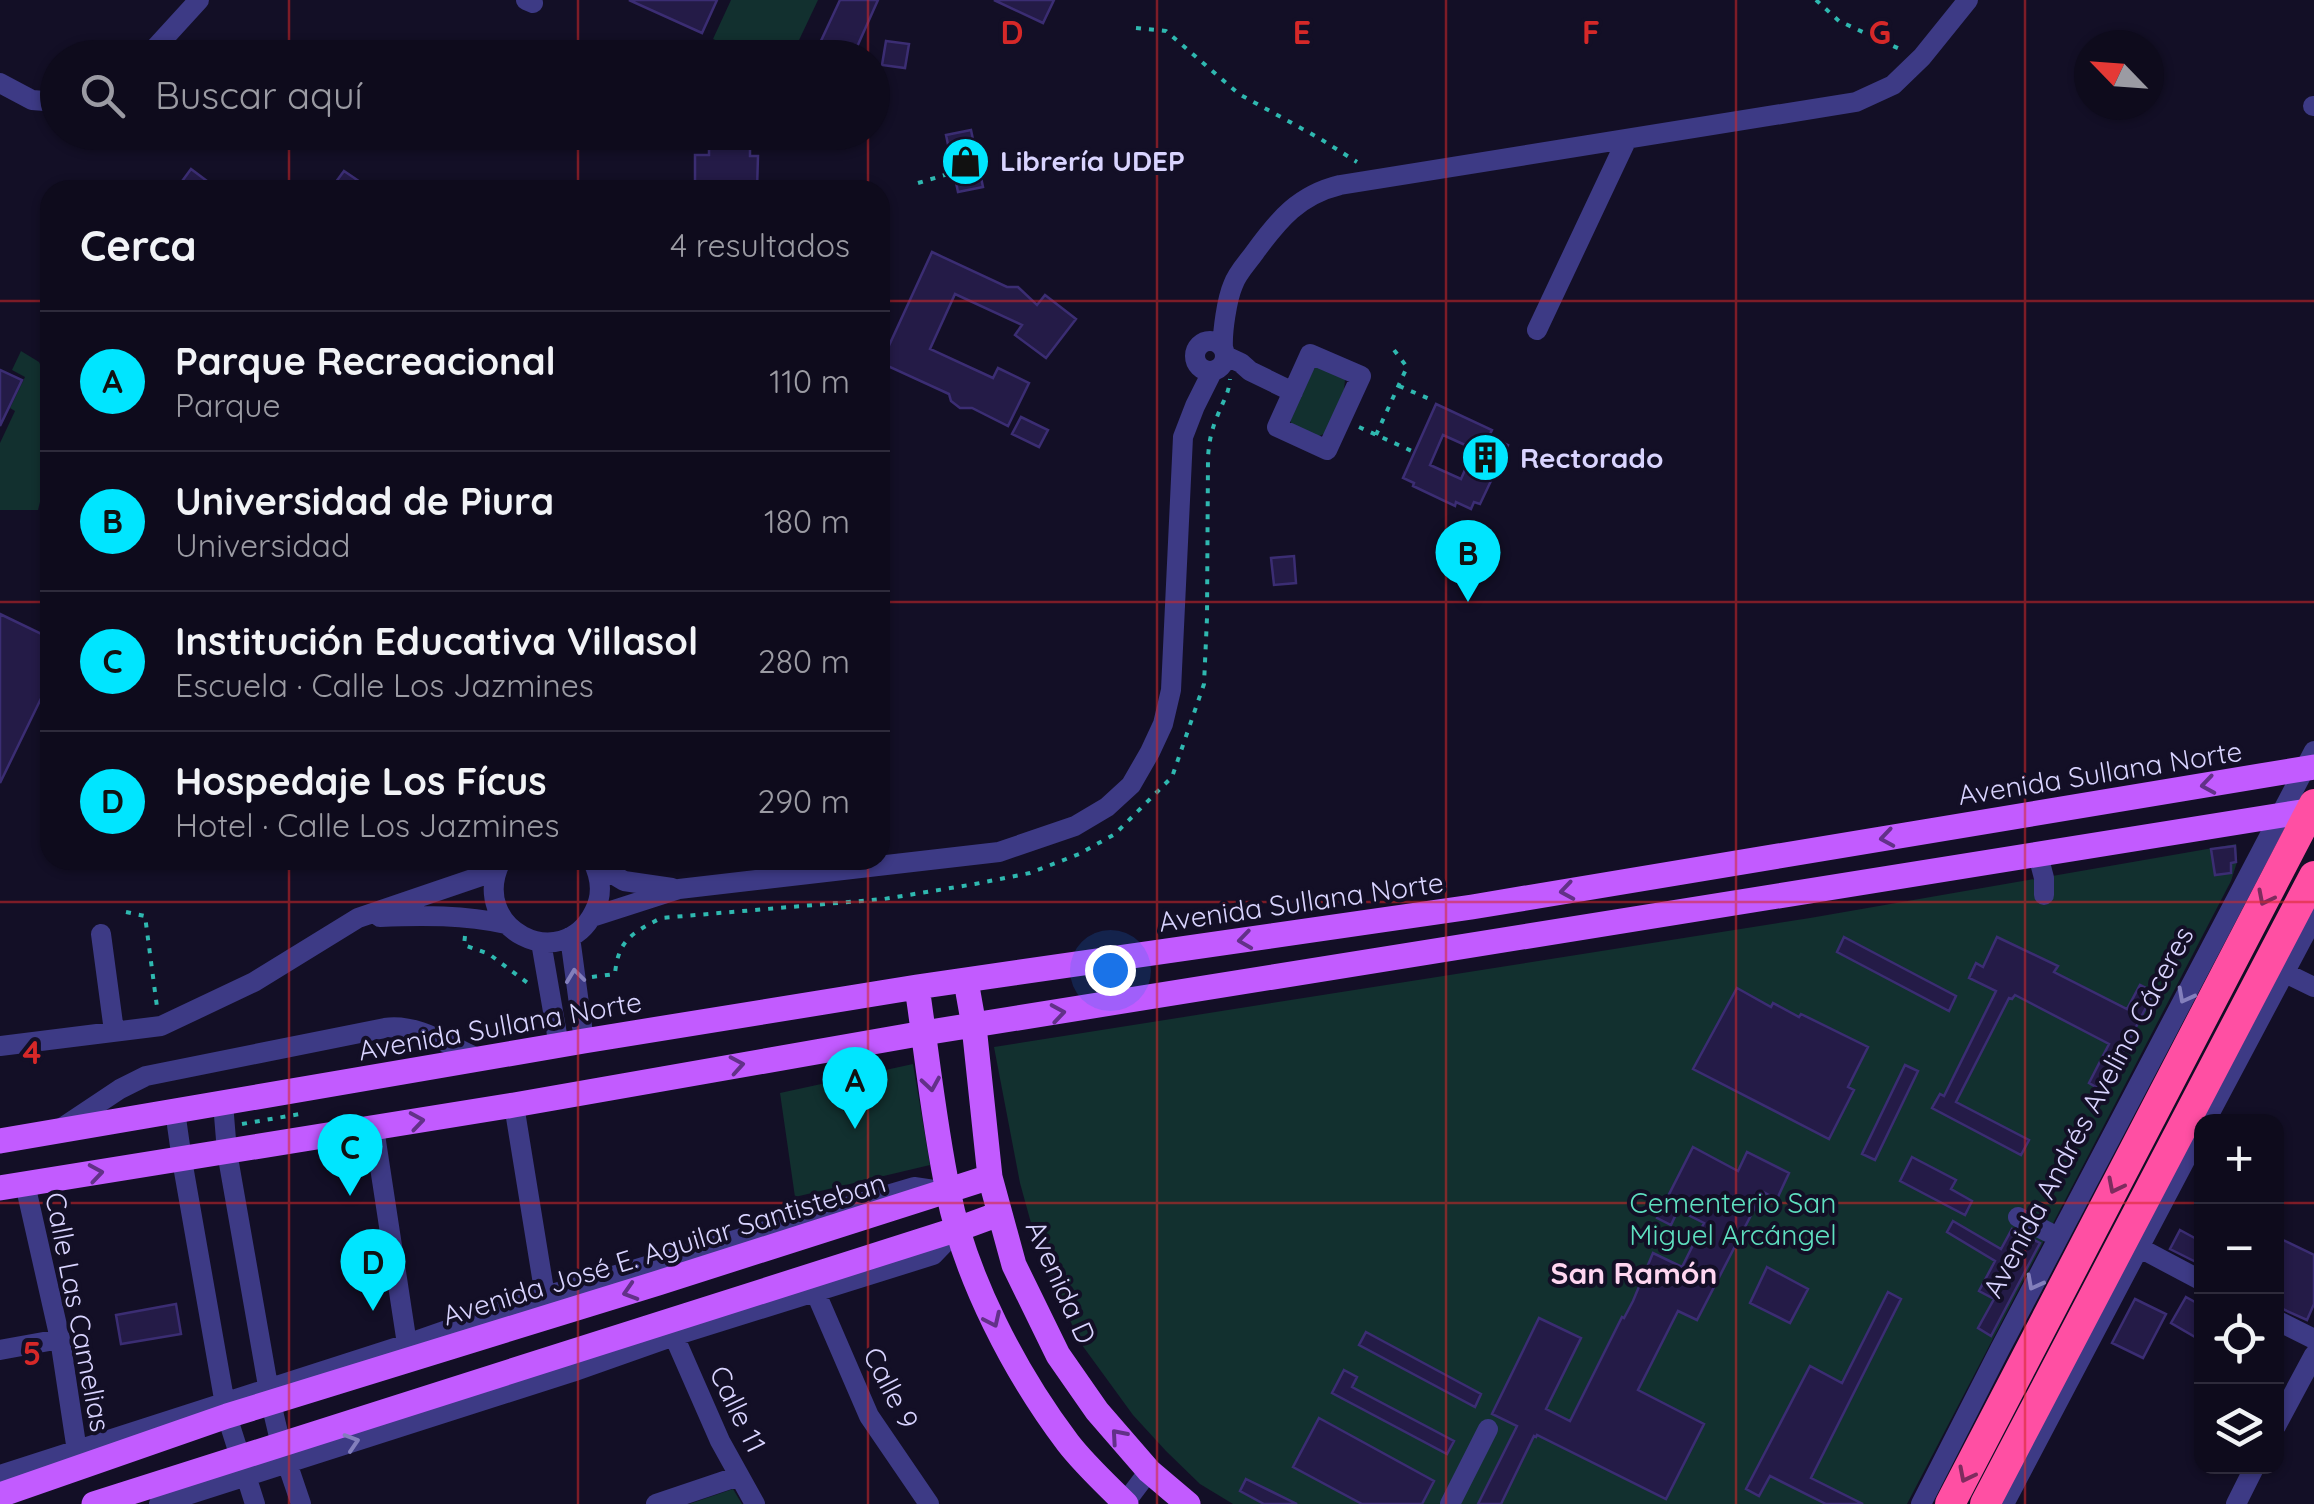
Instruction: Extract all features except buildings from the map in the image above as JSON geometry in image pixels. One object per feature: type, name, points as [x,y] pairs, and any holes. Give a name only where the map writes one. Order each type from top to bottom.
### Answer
[{"type":"highway","name":"Avenida Andrés Avelino Cáceres","points":[[1950,1504],[2304,810]]},
{"type":"highway","points":[[1986,1504],[2276,968],[2314,876]]},
{"type":"main road","name":"Avenida Sullana Norte","points":[[0,1141],[917,987],[1472,907],[2311,762]]},
{"type":"main road","points":[[12,1186],[514,1105],[924,1032],[2038,856],[2304,810]]},
{"type":"main road","name":"Avenida D","points":[[966,980],[990,1178],[1014,1265],[1058,1355],[1097,1411],[1149,1471],[1188,1504]]},
{"type":"main road","points":[[917,987],[948,1192],[976,1280],[996,1328],[1069,1445],[1125,1504]]},
{"type":"main road","name":"Avenida José E. Aguilar Santisteban","points":[[0,1495],[226,1409],[990,1178]]},
{"type":"main road","points":[[94,1504],[284,1454],[999,1214]]},
{"type":"street","points":[[162,40],[199,0]]},
{"type":"street","points":[[890,865],[999,852],[1076,826],[1108,807],[1131,785],[1163,724],[1171,690],[1184,438],[1197,391],[1220,361],[1232,286],[1274,227],[1300,202],[1318,190],[1382,178],[1856,102],[1893,85],[1922,58],[1968,0]]},
{"type":"street","points":[[0,84],[40,101]]},
{"type":"street","points":[[1538,330],[1627,139]]},
{"type":"street","points":[[1310,354],[1361,376],[1327,450],[1278,428],[1293,392],[1310,354]]},
{"type":"street","points":[[1220,361],[1293,392]]},
{"type":"street","name":"Avenida Andrés Avelino Cáceres","points":[[1921,1504],[2058,1237],[2304,810],[2311,762]]},
{"type":"street","points":[[2038,856],[2044,895]]},
{"type":"street","points":[[0,1046],[161,1026],[254,982],[358,918],[485,870]]},
{"type":"street","points":[[497,870],[494,899],[506,924],[522,936],[554,942],[570,937],[592,917],[600,890],[596,870]]},
{"type":"street","points":[[605,870],[624,882],[679,889]]},
{"type":"street","points":[[592,917],[679,889],[843,870]]},
{"type":"street","points":[[358,918],[445,916],[506,924]]},
{"type":"street","points":[[2208,1114],[2276,968],[2314,917]]},
{"type":"street","points":[[101,934],[114,1031]]},
{"type":"street","points":[[570,937],[572,1043]]},
{"type":"street","points":[[541,942],[572,1043]]},
{"type":"street","points":[[2276,968],[2314,987]]},
{"type":"street","points":[[56,1132],[146,1076],[396,1026],[480,1059]]},
{"type":"street","points":[[223,1103],[227,1152],[270,1396],[301,1504]]},
{"type":"street","points":[[514,1105],[545,1296]]},
{"type":"street","points":[[176,1112],[226,1409],[254,1504]]},
{"type":"street","points":[[374,1128],[407,1344]]},
{"type":"street","points":[[2004,1504],[2194,1142]]},
{"type":"street","name":"Calle Las Camelias","points":[[12,1186],[60,1340],[77,1451]]},
{"type":"street","name":"Avenida José E. Aguilar Santisteban","points":[[270,1396],[545,1296],[914,1187],[948,1192]]},
{"type":"street","points":[[2018,1217],[2058,1237]]},
{"type":"street","points":[[284,1454],[933,1255],[958,1229]]},
{"type":"street","points":[[2138,1248],[2194,1277]]},
{"type":"street","name":"Calle 9","points":[[815,1291],[869,1416],[930,1504]]},
{"type":"street","points":[[2284,1324],[2314,1339]]},
{"type":"street","name":"Calle 11","points":[[674,1336],[720,1441],[755,1504]]},
{"type":"street","points":[[0,1350],[60,1340]]},
{"type":"street","points":[[2284,1411],[2314,1355]]},
{"type":"street","name":"Avenida José E. Aguilar Santisteban","points":[[0,1476],[226,1409]]},
{"type":"street","points":[[1450,1504],[1488,1429]]},
{"type":"street","points":[[160,1504],[242,1466]]},
{"type":"street","points":[[1125,1504],[1149,1471]]},
{"type":"street","points":[[2236,1504],[2251,1474]]},
{"type":"street","points":[[656,1504],[739,1476]]},
{"type":"path","points":[[1816,0],[1839,21],[1922,58]]},
{"type":"path","points":[[1136,28],[1166,32],[1239,94],[1382,178]]},
{"type":"path","points":[[918,183],[948,174]]},
{"type":"path","points":[[1376,435],[1407,367],[1394,350]]},
{"type":"path","points":[[615,974],[617,952],[629,937],[661,918],[884,900],[1030,873],[1091,847],[1134,818],[1172,777],[1204,684],[1208,458],[1210,437],[1229,392],[1220,361]]},
{"type":"path","points":[[1398,386],[1432,400]]},
{"type":"path","points":[[1366,430],[1414,452]]},
{"type":"path","points":[[126,912],[145,916],[158,1010],[168,1005]]},
{"type":"green space","points":[[731,0],[818,0],[799,40],[713,39]]},
{"type":"green space","points":[[21,351],[40,364],[38,510],[0,510],[0,443],[15,411],[10,408],[25,377],[12,370]]},
{"type":"green space","points":[[1317,365],[1340,372],[1345,380],[1326,433],[1317,437],[1291,423],[1290,415],[1298,392]]},
{"type":"green space","name":"Cementerio San Miguel Arcángel","points":[[2236,844],[2237,862],[2231,881],[1907,1504],[1233,1504],[1200,1484],[1133,1415],[1082,1345],[1042,1263],[1020,1183],[994,1047],[1810,918]]},
{"type":"green space","points":[[913,1064],[930,1165],[795,1197],[780,1093]]},
{"type":"green space","points":[[733,1489],[742,1504],[689,1504]]},
{"type":"place","name":"Librería UDEP","points":[[965,161]]},
{"type":"place","name":"Rectorado","points":[[1485,458]]},
{"type":"place","name":"Universidad de Piura","points":[[1468,602]]},
{"type":"place","name":"Parque Recreacional","points":[[855,1129]]},
{"type":"place","name":"Institución Educativa Villasol","points":[[350,1196]]},
{"type":"place","name":"Hospedaje Los Fícus","points":[[373,1311]]},
{"type":"district","name":"San Ramón","points":[[1634,1274]]}]
